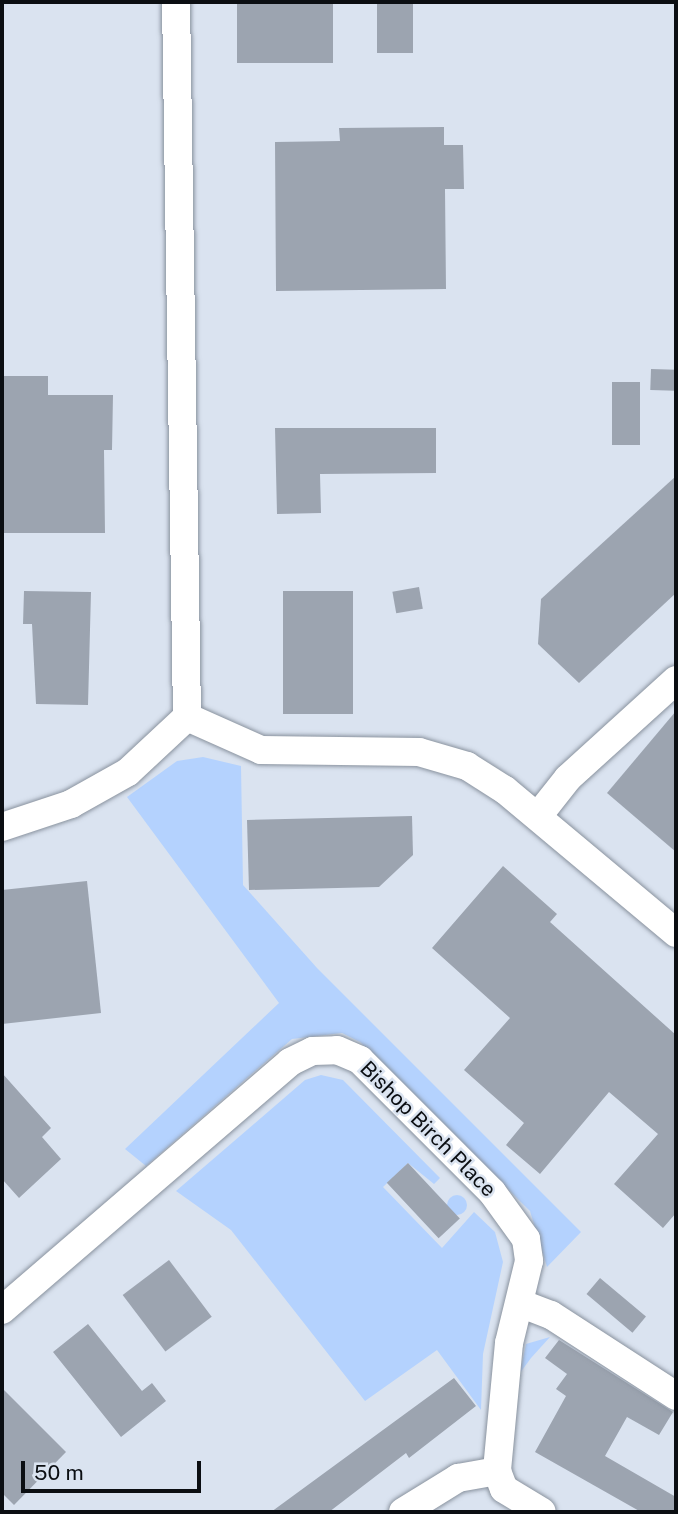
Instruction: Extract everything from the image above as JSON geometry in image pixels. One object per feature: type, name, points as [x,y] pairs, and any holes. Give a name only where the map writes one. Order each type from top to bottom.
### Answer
[{"type":"street","points":[[2,827],[71,804],[128,772],[187,717],[176,2]]},
{"type":"street","points":[[538,816],[568,778],[676,680]]},
{"type":"street","points":[[187,717],[261,750],[443,756],[485,775],[538,816],[676,933]]},
{"type":"street","name":"Bishop Birch Place","points":[[2,1310],[290,1062],[325,1051],[360,1060],[517,1219],[529,1261],[522,1304],[508,1354],[498,1471]]},
{"type":"street","points":[[522,1304],[551,1315],[676,1396]]},
{"type":"street","points":[[402,1512],[458,1478],[498,1471],[504,1489],[542,1512]]},
{"type":"shaded area","points":[[203,757],[241,766],[243,885],[317,968],[581,1232],[547,1267],[530,1211],[360,1042],[342,1033],[292,1039],[146,1166],[125,1149],[279,1003],[127,797],[177,761]]},
{"type":"shaded area","points":[[321,1075],[343,1080],[440,1178],[434,1184],[408,1163],[383,1187],[442,1248],[474,1212],[495,1232],[503,1262],[483,1354],[481,1410],[437,1350],[365,1401],[231,1230],[176,1191],[305,1080]]},
{"type":"shaded area","points":[[453,1195],[461,1195],[467,1205],[461,1215],[453,1215],[447,1209],[447,1201]]},
{"type":"shaded area","points":[[550,1337],[531,1358],[520,1373],[526,1344]]},
{"type":"building","points":[[237,2],[333,2],[333,63],[237,63]]},
{"type":"building","points":[[377,2],[413,2],[413,53],[377,53]]},
{"type":"building","points":[[444,127],[444,145],[463,145],[464,189],[445,189],[446,289],[276,291],[275,142],[340,141],[339,128]]},
{"type":"building","points":[[651,369],[676,370],[675,391],[650,390]]},
{"type":"building","points":[[2,376],[48,376],[48,395],[113,395],[112,450],[104,450],[105,533],[2,533]]},
{"type":"building","points":[[612,382],[640,382],[640,445],[612,445]]},
{"type":"building","points":[[275,428],[436,428],[436,473],[320,474],[321,513],[277,514]]},
{"type":"building","points":[[676,476],[676,593],[579,683],[538,644],[541,599]]},
{"type":"building","points":[[419,587],[423,609],[396,613],[392,592]]},
{"type":"building","points":[[24,591],[91,592],[88,705],[36,704],[32,624],[23,624]]},
{"type":"building","points":[[283,591],[353,591],[353,714],[283,714]]},
{"type":"building","points":[[676,711],[676,852],[607,793]]},
{"type":"building","points":[[412,816],[413,855],[379,887],[249,890],[247,820]]},
{"type":"building","points":[[503,866],[557,914],[550,922],[676,1035],[676,1213],[663,1228],[614,1184],[658,1134],[609,1092],[540,1174],[506,1145],[524,1123],[464,1070],[510,1018],[432,948]]},
{"type":"building","points":[[87,881],[101,1013],[2,1024],[2,890]]},
{"type":"building","points":[[2,1073],[51,1128],[42,1137],[61,1159],[19,1198],[2,1179]]},
{"type":"building","points":[[408,1163],[460,1219],[439,1238],[387,1183]]},
{"type":"building","points":[[169,1260],[212,1317],[165,1352],[123,1295]]},
{"type":"building","points":[[600,1278],[646,1317],[632,1333],[587,1294]]},
{"type":"building","points":[[88,1324],[142,1391],[152,1383],[166,1401],[121,1437],[53,1352]]},
{"type":"building","points":[[559,1340],[673,1412],[659,1435],[627,1417],[605,1456],[676,1497],[676,1512],[641,1512],[535,1452],[566,1396],[556,1389],[567,1374],[545,1358]]},
{"type":"building","points":[[454,1378],[476,1406],[409,1458],[406,1453],[329,1512],[271,1512]]},
{"type":"building","points":[[2,1388],[66,1452],[14,1505],[2,1493]]}]
